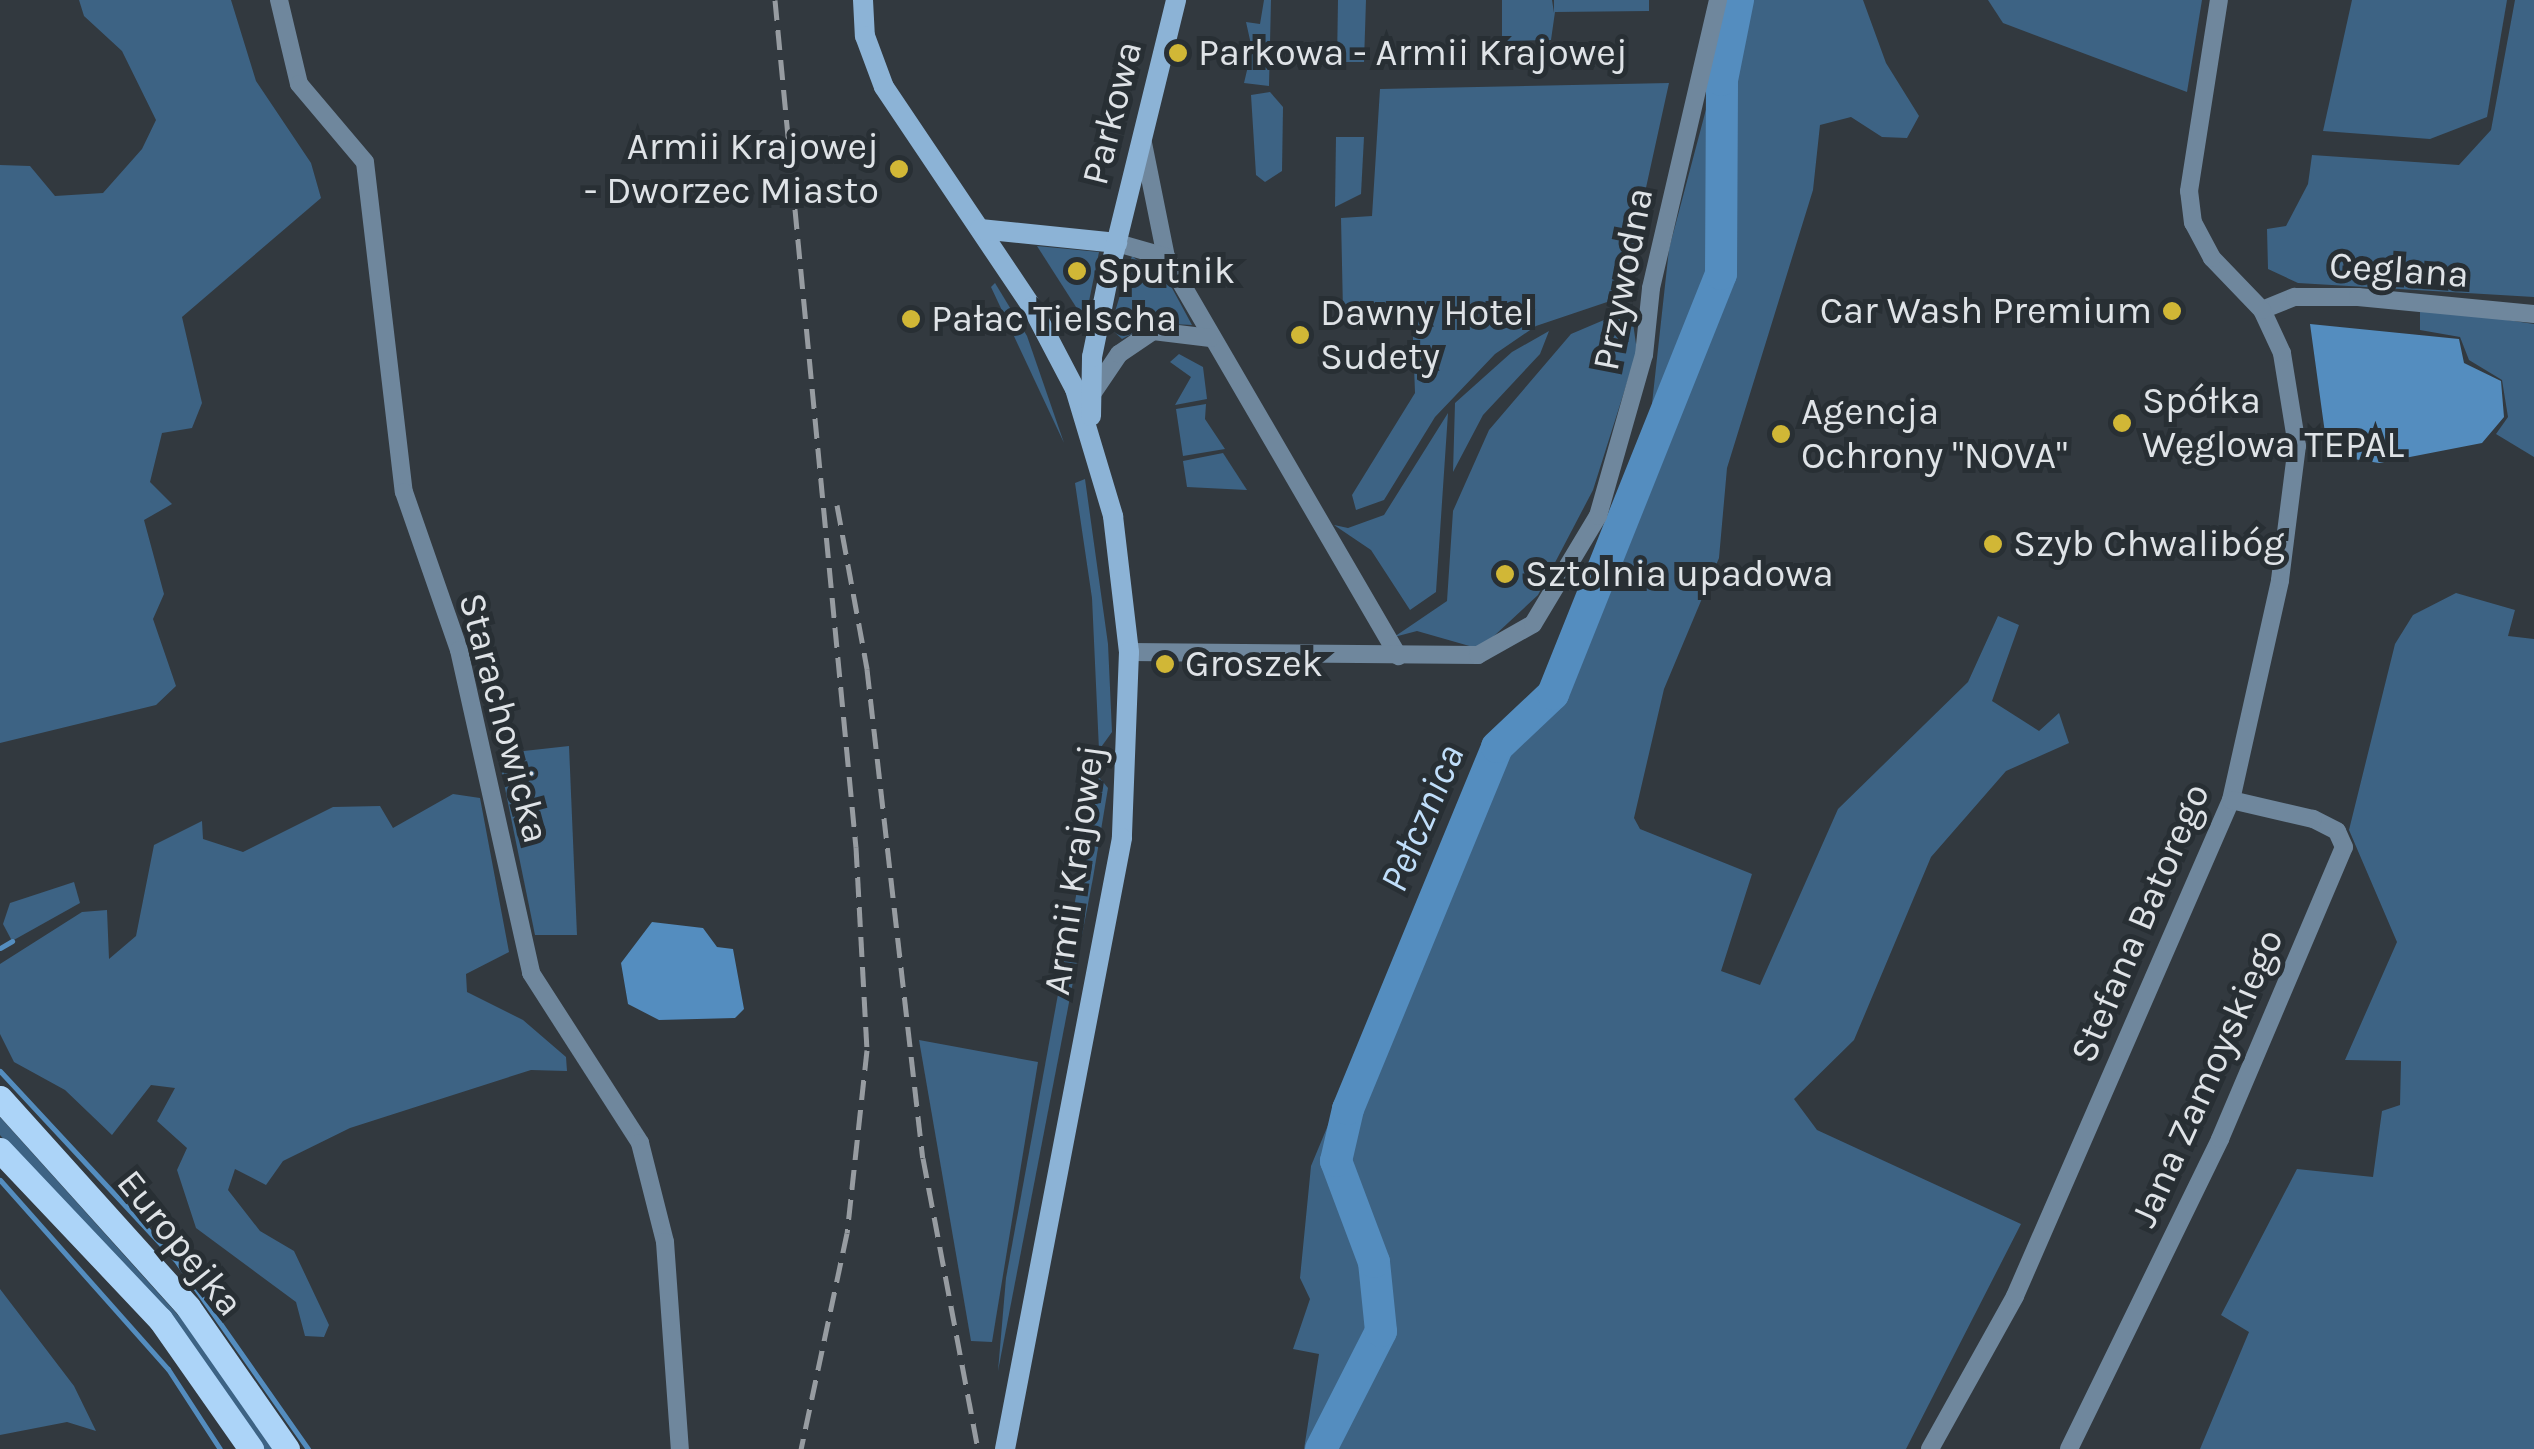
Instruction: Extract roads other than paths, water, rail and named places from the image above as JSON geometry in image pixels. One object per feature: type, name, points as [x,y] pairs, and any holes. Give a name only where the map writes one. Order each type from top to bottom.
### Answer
[{"type":"main road","name":"Armii Krajowej","points":[[863,0],[865,36],[884,87],[1032,307],[1092,438],[1112,516],[1129,652],[1122,838],[1004,1449]]},
{"type":"main road","name":"Parkowa","points":[[1092,438],[1090,397],[1117,243],[1176,0]]},
{"type":"main road","name":"Parkowa","points":[[980,229],[1117,243]]},
{"type":"main road","name":"Europejka","points":[[0,1098],[188,1307],[286,1449]]},
{"type":"main road","name":"Europejka","points":[[0,1150],[160,1319],[251,1449]]},
{"type":"street","name":"Starachowicka","points":[[279,0],[299,84],[364,162],[404,492],[459,650],[532,973],[640,1143],[665,1242],[680,1449]]},
{"type":"street","name":"Przywodna","points":[[1129,652],[1478,656],[1533,624],[1598,516],[1644,355],[1651,288],[1718,0]]},
{"type":"street","name":"Stefana Batorego","points":[[1930,1449],[2015,1296],[2231,800],[2280,580],[2297,446],[2282,353],[2262,310],[2212,258],[2194,223],[2188,190],[2219,0]]},
{"type":"street","points":[[1142,138],[1166,257],[1397,655]]},
{"type":"street","points":[[1117,243],[1166,257]]},
{"type":"street","name":"Ceglana","points":[[2262,310],[2295,297],[2341,297],[2534,314]]},
{"type":"street","points":[[1090,397],[1119,354],[1153,331],[1211,338]]},
{"type":"street","name":"Jana Zamoyskiego","points":[[2069,1449],[2220,1139],[2344,848],[2336,831],[2312,819],[2231,800]]},
{"type":"waterway","name":"Pełcznica","points":[[1321,1449],[1381,1331],[1374,1262],[1336,1161],[1348,1109],[1497,747],[1553,694],[1721,274],[1722,80],[1738,0]]},
{"type":"waterway","points":[[0,948],[12,941]]},
{"type":"waterway","points":[[0,1071],[175,1259],[308,1449]]},
{"type":"waterway","points":[[0,1180],[168,1369],[220,1449]]},
{"type":"railway","points":[[775,0],[856,847],[867,1050],[847,1233],[801,1449]]},
{"type":"railway","points":[[837,505],[867,669],[923,1158],[978,1449]]},
{"type":"place","name":"Parkowa - Armii Krajowej","points":[[1178,53]]},
{"type":"place","name":"Armii Krajowej - Dworzec Miasto","points":[[899,169]]},
{"type":"place","name":"Sputnik","points":[[1077,271]]},
{"type":"place","name":"Car Wash Premium","points":[[2172,311]]},
{"type":"place","name":"Pałac Tielscha","points":[[911,319]]},
{"type":"place","name":"Dawny Hotel Sudety","points":[[1300,335]]},
{"type":"place","name":"Spółka Węglowa TEPAL","points":[[2122,423]]},
{"type":"place","name":"Agencja Ochrony \"NOVA\"","points":[[1781,434]]},
{"type":"place","name":"Szyb Chwalibóg","points":[[1993,544]]},
{"type":"place","name":"Sztolnia upadowa","points":[[1505,574]]},
{"type":"place","name":"Groszek","points":[[1165,664]]}]
